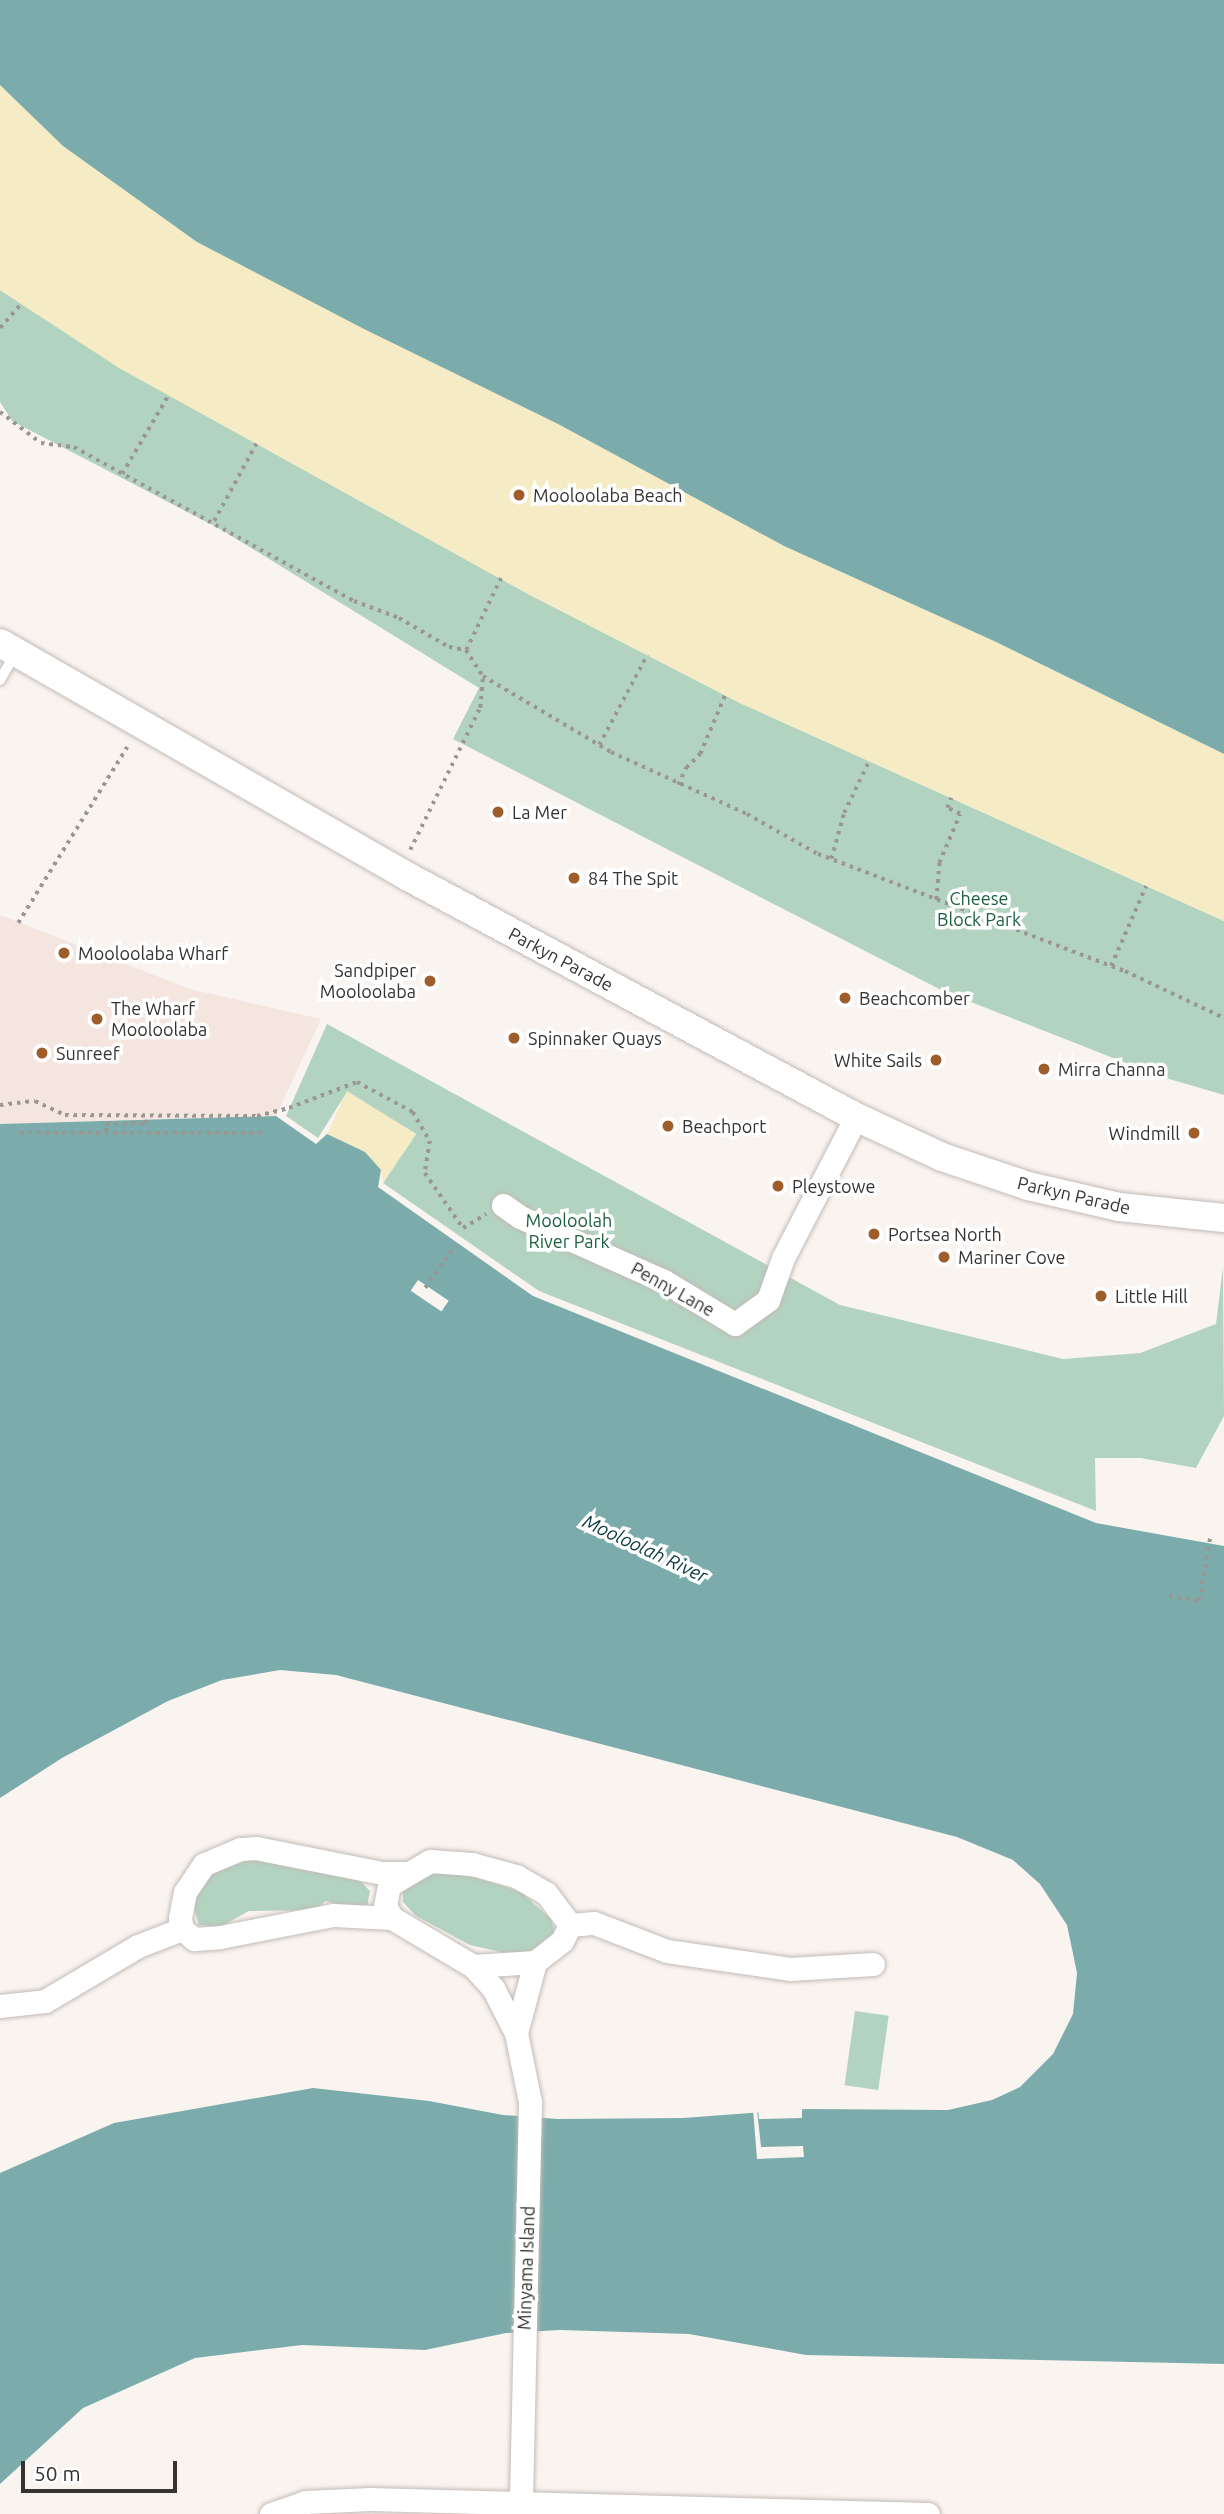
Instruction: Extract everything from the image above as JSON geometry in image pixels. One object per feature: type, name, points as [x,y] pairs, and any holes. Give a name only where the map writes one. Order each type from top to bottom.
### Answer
[{"type":"street","name":"Parkyn Parade","points":[[8,647],[403,874],[856,1117],[942,1157],[1028,1186],[1150,1212],[1224,1233]]},
{"type":"street","name":"Penny Lane","points":[[503,1205],[520,1217],[664,1281],[735,1324],[768,1300],[783,1258],[856,1117]]},
{"type":"street","name":"Parkyn Parade","points":[[1150,1212],[1224,1218]]},
{"type":"street","points":[[0,2006],[45,2001],[138,1946],[182,1928],[180,1918],[186,1892],[204,1864],[240,1849],[256,1848],[382,1873],[406,1873]]},
{"type":"street","points":[[392,1918],[384,1906],[389,1885],[430,1861],[472,1864],[516,1877],[547,1893],[570,1925]]},
{"type":"street","name":"Minyama Island","points":[[182,1928],[194,1939],[220,1937],[333,1915],[392,1918],[473,1966],[493,1988],[516,2033],[530,2102],[521,2505]]},
{"type":"street","points":[[570,1925],[594,1923],[667,1951],[790,1969],[873,1964]]},
{"type":"street","points":[[473,1966],[535,1962],[562,1941],[570,1925]]},
{"type":"street","name":"Minyama Island","points":[[516,2033],[535,1962]]},
{"type":"street","points":[[271,2514],[305,2502],[370,2499],[928,2514]]},
{"type":"lane","points":[[0,680],[8,647]]},
{"type":"path","points":[[0,328],[21,304]]},
{"type":"path","points":[[122,474],[168,396]]},
{"type":"path","points":[[0,412],[41,443],[74,447],[354,601],[399,618],[449,647],[466,650],[483,676],[599,745],[678,785],[747,814],[831,859],[1111,966],[1224,1018]]},
{"type":"path","points":[[214,522],[256,444]]},
{"type":"path","points":[[466,650],[501,578]]},
{"type":"path","points":[[599,745],[648,655]]},
{"type":"path","points":[[403,874],[411,849],[480,708],[483,676]]},
{"type":"path","points":[[678,785],[686,768],[700,754],[725,695]]},
{"type":"path","points":[[18,923],[127,747]]},
{"type":"path","points":[[831,859],[844,813],[869,761]]},
{"type":"path","points":[[936,900],[939,863],[960,814],[947,808],[951,798]]},
{"type":"path","points":[[1111,966],[1146,886]]},
{"type":"path","points":[[0,1105],[35,1101],[65,1115],[257,1116],[289,1108],[357,1082],[413,1112],[430,1141],[425,1173],[464,1228],[469,1222],[503,1205]]},
{"type":"path","points":[[106,1133],[106,1124],[146,1123],[146,1119]]},
{"type":"path","points":[[20,1133],[261,1133]]},
{"type":"path","points":[[425,1288],[454,1246]]},
{"type":"path","points":[[1170,1596],[1199,1601],[1210,1537]]},
{"type":"shaded area","name":"The Wharf Mooloolaba","points":[[0,915],[190,989],[321,1019],[276,1116],[0,1124]]},
{"type":"green space","name":"Cheese Block Park","points":[[0,290],[120,368],[530,595],[740,703],[1224,921],[1224,1095],[1159,1076],[943,991],[453,739],[479,688],[220,529],[12,421],[0,402]]},
{"type":"green space","name":"Mooloolah River Park","points":[[327,1024],[840,1305],[1063,1359],[1140,1353],[1216,1324],[1223,1267],[1224,1416],[1196,1468],[1141,1458],[1095,1458],[1096,1511],[539,1291],[383,1183],[416,1134],[347,1092],[318,1138],[286,1116]]},
{"type":"green space","points":[[251,1859],[359,1880],[370,1891],[367,1907],[350,1909],[326,1901],[314,1910],[249,1911],[220,1927],[199,1925],[192,1902],[204,1877]]},
{"type":"green space","points":[[446,1873],[477,1878],[521,1892],[551,1919],[554,1929],[551,1940],[528,1953],[509,1954],[470,1945],[416,1916],[403,1902],[403,1888],[418,1875]]},
{"type":"green space","points":[[855,2011],[889,2016],[878,2090],[845,2085]]},
{"type":"sand","name":"Mooloolaba Beach","points":[[0,85],[63,146],[364,329],[558,424],[784,546],[994,641],[1224,754],[1224,921],[740,703],[530,595],[119,368],[0,290]]},
{"type":"sand","points":[[347,1091],[416,1134],[383,1183],[381,1170],[327,1134]]},
{"type":"water","points":[[0,0],[1224,0],[1224,754],[994,641],[784,546],[558,424],[364,329],[197,242],[63,146],[0,85]]},
{"type":"water","name":"Mooloolah River","points":[[276,1116],[316,1144],[327,1134],[365,1152],[381,1170],[378,1187],[533,1296],[1096,1523],[1224,1546],[1224,2364],[806,2355],[689,2334],[560,2330],[506,2333],[425,2350],[302,2345],[195,2358],[83,2408],[0,2484],[0,2173],[114,2123],[313,2088],[429,2101],[503,2115],[558,2119],[683,2118],[807,2109],[948,2110],[992,2100],[1020,2087],[1053,2054],[1073,2014],[1077,1973],[1067,1925],[1040,1884],[1013,1860],[957,1837],[336,1675],[280,1670],[222,1680],[168,1701],[62,1758],[0,1798],[0,1124]]},
{"type":"pier","points":[[418,1280],[449,1301],[441,1311],[411,1291]]},
{"type":"pier","points":[[802,2106],[802,2118],[759,2119],[758,2109]]},
{"type":"pier","points":[[753,2109],[757,2109],[761,2147],[803,2146],[804,2157],[757,2159]]},
{"type":"place","name":"Mooloolaba Beach","points":[[519,495]]},
{"type":"place","name":"La Mer","points":[[498,812]]},
{"type":"place","name":"84 The Spit","points":[[574,878]]},
{"type":"place","name":"Mooloolaba Wharf","points":[[64,953]]},
{"type":"place","name":"Sandpiper Mooloolaba","points":[[430,981]]},
{"type":"place","name":"Beachcomber","points":[[845,998]]},
{"type":"place","name":"The Wharf Mooloolaba","points":[[97,1019]]},
{"type":"place","name":"Spinnaker Quays","points":[[514,1038]]},
{"type":"place","name":"Sunreef","points":[[42,1053]]},
{"type":"place","name":"White Sails","points":[[936,1060]]},
{"type":"place","name":"Mirra Channa","points":[[1044,1069]]},
{"type":"place","name":"Beachport","points":[[668,1126]]},
{"type":"place","name":"Windmill","points":[[1194,1133]]},
{"type":"place","name":"Pleystowe","points":[[778,1186]]},
{"type":"place","name":"Portsea North","points":[[874,1234]]},
{"type":"place","name":"Mariner Cove","points":[[944,1257]]},
{"type":"place","name":"Little Hill","points":[[1101,1296]]}]
